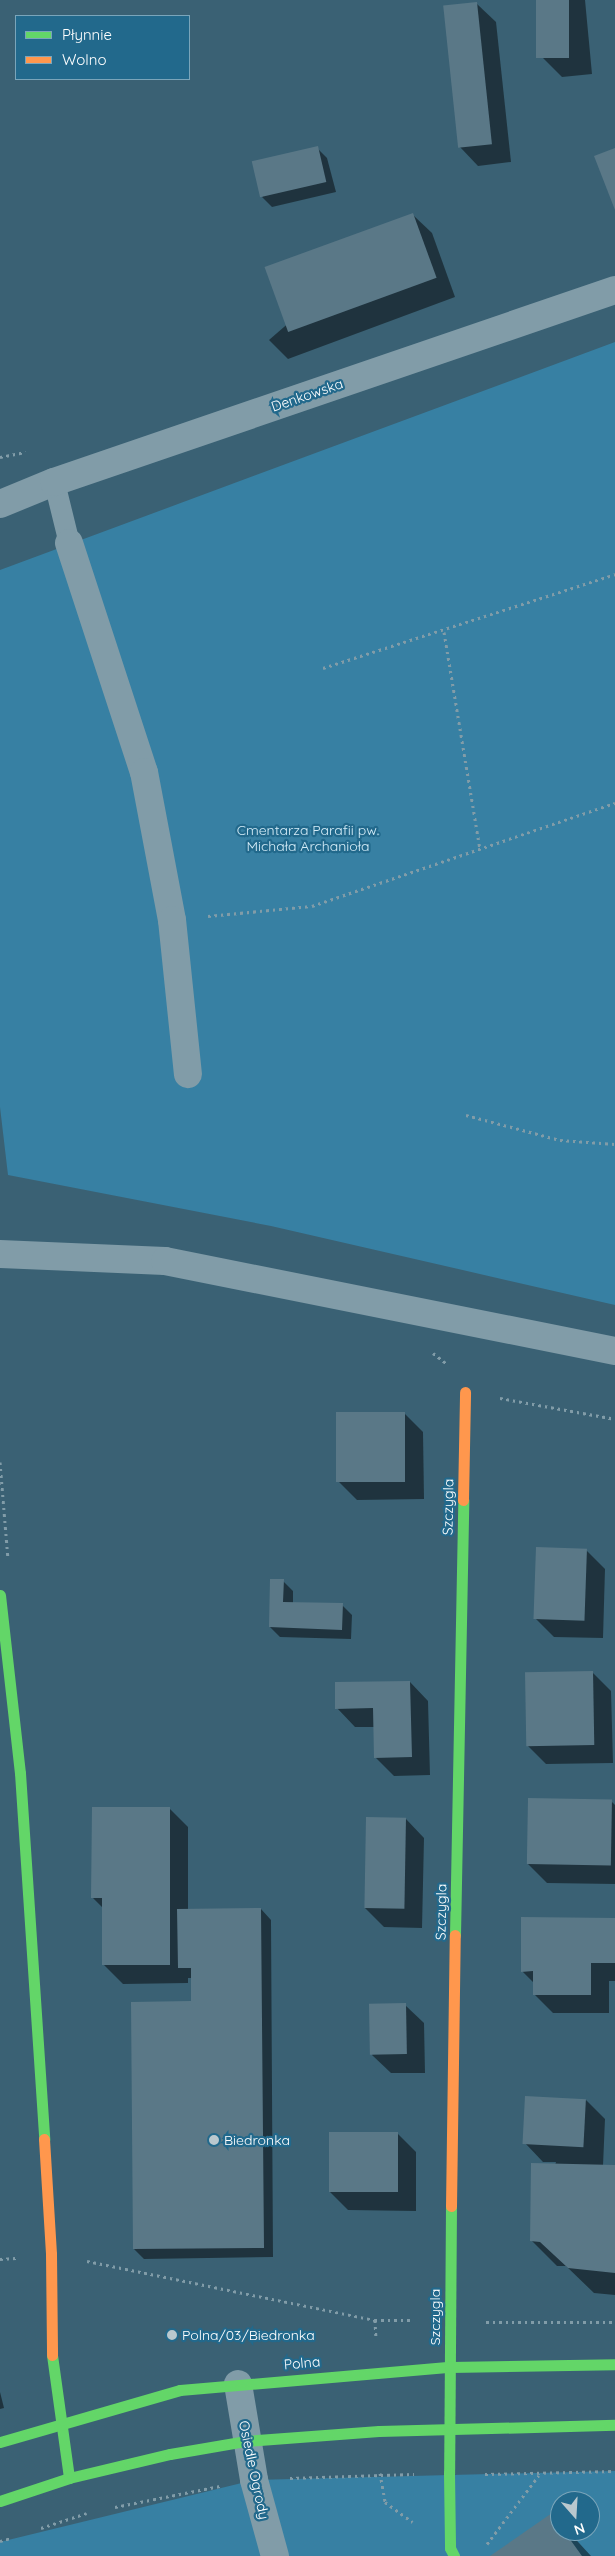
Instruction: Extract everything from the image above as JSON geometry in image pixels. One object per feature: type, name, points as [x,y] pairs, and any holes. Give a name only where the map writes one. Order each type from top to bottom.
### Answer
[{"type":"street","name":"Denkowska","points":[[0,504],[54,482],[615,290]]},
{"type":"street","points":[[69,543],[144,772],[172,920],[188,1074]]},
{"type":"street","points":[[0,1254],[165,1261],[615,1351]]},
{"type":"street","name":"Szczygla","points":[[448,2431],[465,1392]]},
{"type":"street","points":[[0,1595],[20,1773],[51,2254],[52,2367],[59,2423],[69,2478]]},
{"type":"street","name":"Polna","points":[[0,2442],[59,2423],[180,2390],[450,2366],[615,2364]]},
{"type":"street","name":"Osiedle Ogrody","points":[[238,2384],[245,2441],[275,2556]]},
{"type":"street","points":[[0,2501],[69,2478],[170,2454],[245,2441],[379,2431],[448,2431],[615,2425]]},
{"type":"street","points":[[448,2431],[452,2552]]},
{"type":"lane","points":[[54,482],[69,543]]},
{"type":"path","points":[[323,668],[444,632],[615,574]]},
{"type":"path","points":[[444,632],[480,849]]},
{"type":"path","points":[[172,920],[312,906],[615,803]]},
{"type":"path","points":[[466,1115],[560,1140],[615,1144]]},
{"type":"path","points":[[51,2254],[375,2320],[615,2322]]},
{"type":"path","points":[[106,2509],[254,2480],[380,2474],[539,2475],[615,2471]]},
{"type":"path","points":[[380,2474],[385,2502],[452,2552]]},
{"type":"path","points":[[483,2549],[539,2475]]},
{"type":"path","points":[[35,2530],[96,2510]]},
{"type":"path","points":[[0,2542],[18,2536]]},
{"type":"green space","name":"Cmentarza Parafii pw. Michała Archanioła","points":[[615,342],[615,1305],[271,1226],[8,1175],[0,1107],[0,570]]},
{"type":"green space","points":[[615,2471],[615,2556],[0,2556],[0,2542],[254,2480]]},
{"type":"building","points":[[536,0],[569,0],[569,58],[536,58]]},
{"type":"building","points":[[477,2],[492,144],[458,148],[443,6]]},
{"type":"building","points":[[318,146],[326,182],[260,197],[252,161]]},
{"type":"building","points":[[615,148],[615,210],[594,156]]},
{"type":"building","points":[[413,213],[437,278],[288,332],[265,267]]},
{"type":"building","points":[[336,1412],[405,1412],[405,1482],[336,1482]]},
{"type":"building","points":[[536,1547],[587,1549],[584,1621],[533,1619]]},
{"type":"building","points":[[270,1579],[284,1579],[283,1602],[343,1603],[342,1630],[269,1627]]},
{"type":"building","points":[[593,1671],[594,1745],[526,1746],[525,1672]]},
{"type":"building","points":[[410,1681],[412,1757],[374,1758],[373,1708],[335,1709],[335,1682]]},
{"type":"building","points":[[528,1798],[612,1799],[611,1865],[527,1864]]},
{"type":"building","points":[[92,1807],[170,1807],[170,1965],[102,1965],[102,1898],[91,1898]]},
{"type":"building","points":[[366,1817],[406,1818],[404,1909],[364,1908]]},
{"type":"building","points":[[261,1908],[264,2248],[133,2249],[131,2002],[191,2001],[191,1968],[178,1968],[177,1909]]},
{"type":"building","points":[[521,1917],[615,1918],[615,1963],[591,1963],[591,1995],[533,1995],[533,1971],[521,1972]]},
{"type":"building","points":[[406,2003],[407,2054],[370,2055],[369,2004]]},
{"type":"building","points":[[525,2096],[586,2099],[583,2147],[522,2144]]},
{"type":"building","points":[[329,2132],[398,2132],[398,2192],[329,2192]]},
{"type":"building","points":[[531,2163],[615,2165],[615,2273],[568,2268],[540,2242],[530,2241]]},
{"type":"building","points":[[550,2514],[550,2541],[571,2541],[582,2556],[490,2556]]},
{"type":"traffic: fast","points":[[455,1935],[463,1500]]},
{"type":"traffic: fast","points":[[0,1595],[20,1773],[44,2139]]},
{"type":"traffic: fast","points":[[451,2206],[449,2473],[450,2548],[454,2556]]},
{"type":"traffic: fast","points":[[52,2355],[69,2478]]},
{"type":"traffic: fast","points":[[0,2442],[180,2390],[450,2367],[615,2364]]},
{"type":"traffic: fast","points":[[0,2501],[69,2478],[170,2454],[245,2441],[379,2431],[615,2425]]},
{"type":"traffic: slow","points":[[463,1500],[465,1392]]},
{"type":"traffic: slow","points":[[451,2206],[455,1935]]},
{"type":"traffic: slow","points":[[44,2139],[51,2254],[52,2355]]},
{"type":"place","name":"Biedronka","points":[[214,2140]]},
{"type":"place","name":"Polna/03/Biedronka","points":[[172,2335]]}]
